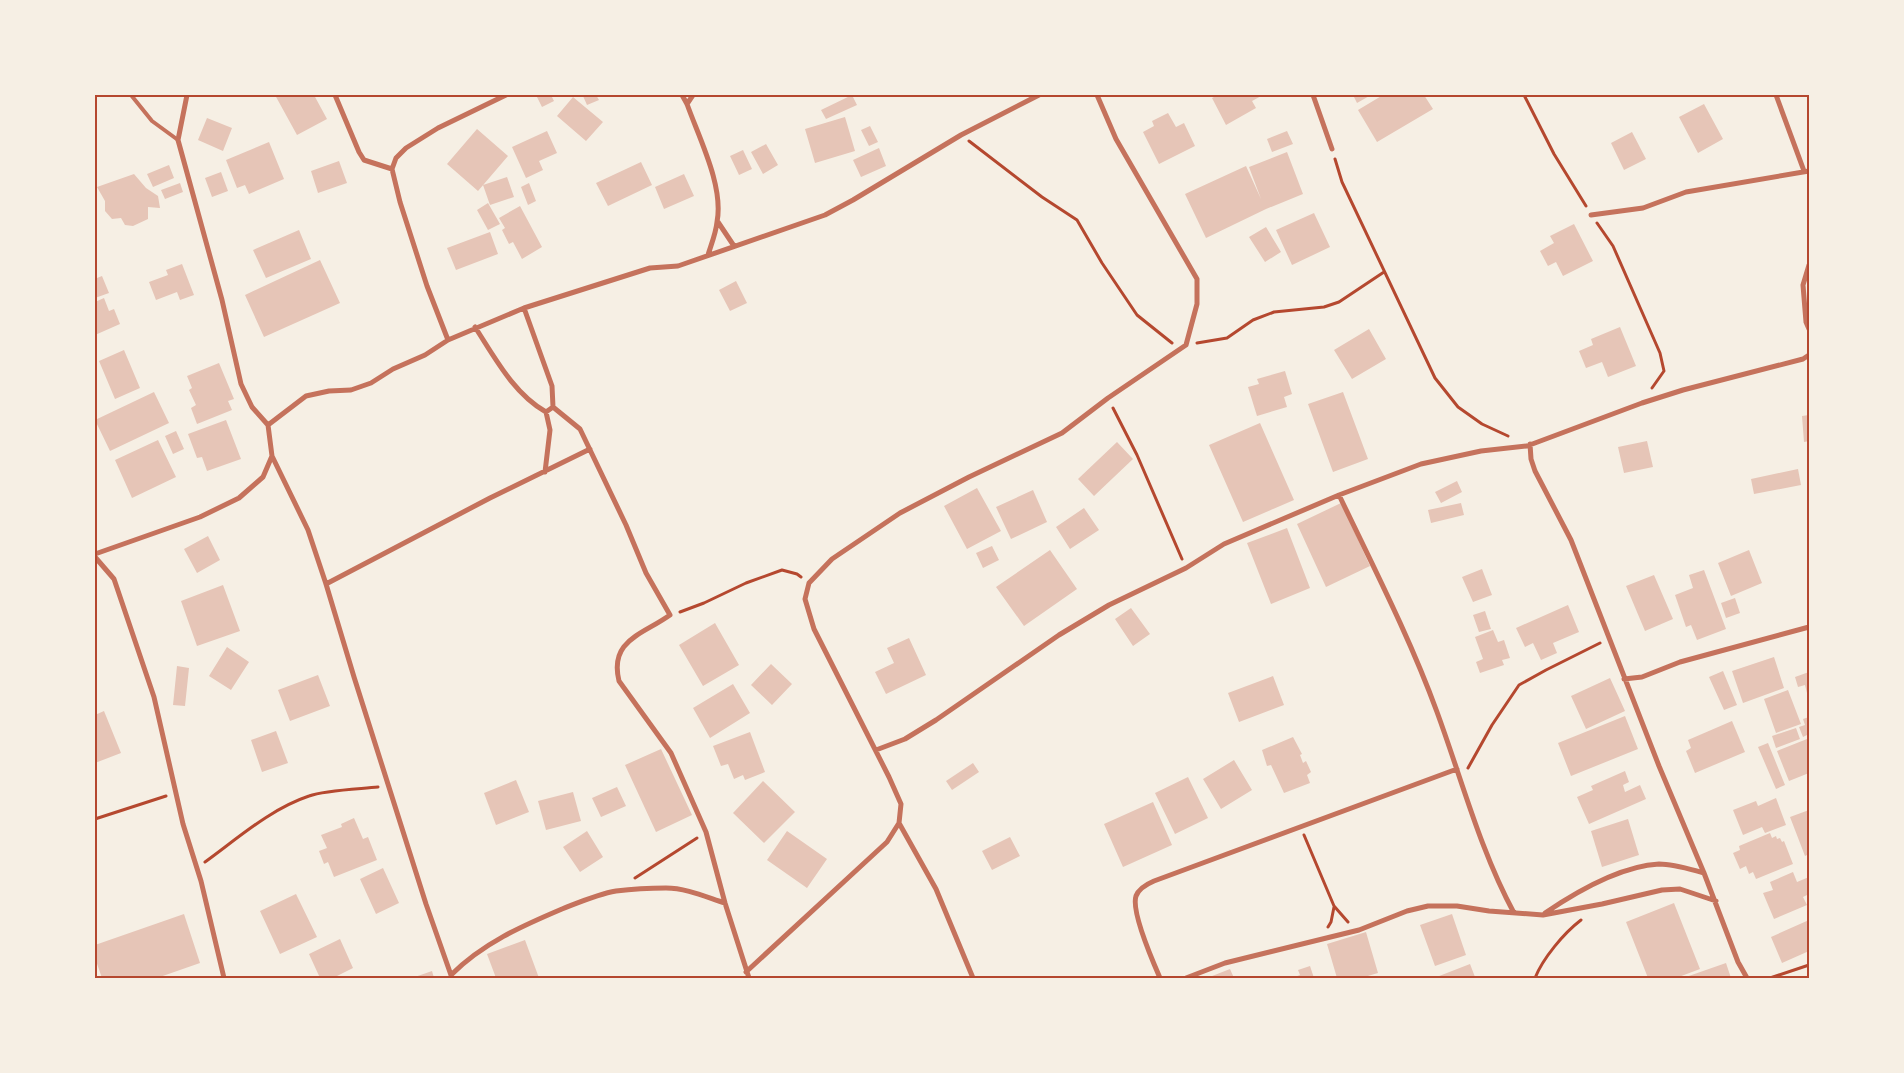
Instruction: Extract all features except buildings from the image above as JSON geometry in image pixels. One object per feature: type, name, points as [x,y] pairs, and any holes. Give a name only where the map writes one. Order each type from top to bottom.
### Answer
[{"type":"street","points":[[187,95],[178,140],[220,291],[241,384],[252,407],[268,425],[272,456],[308,530],[426,904],[452,976],[463,963],[493,941],[524,925],[597,896],[616,891],[667,888],[690,891],[725,903]]},
{"type":"street","points":[[335,95],[358,152],[364,160],[392,169]]},
{"type":"street","points":[[448,340],[427,286],[400,202],[392,169],[396,158],[406,148],[438,128],[506,95]]},
{"type":"street","points":[[682,95],[709,164],[718,199],[718,222],[708,255]]},
{"type":"street","points":[[687,104],[693,95]]},
{"type":"street","points":[[268,425],[306,396],[329,391],[351,390],[371,383],[393,369],[425,355],[448,340],[475,327],[524,308],[650,268],[678,266],[825,215],[961,135],[1039,95]]},
{"type":"street","points":[[746,972],[887,842],[899,823],[901,804],[876,750],[814,630],[805,599],[808,583],[832,558],[900,513],[969,477],[1062,433],[1108,398],[1186,345],[1197,304],[1197,279],[1116,139],[1097,95]]},
{"type":"street","points":[[1313,95],[1332,149]]},
{"type":"street","points":[[1591,215],[1642,208],[1686,192],[1807,171],[1776,95]]},
{"type":"street","points":[[718,222],[734,246]]},
{"type":"street","points":[[1809,265],[1803,284],[1806,322],[1809,329]]},
{"type":"street","points":[[524,308],[552,386],[553,407],[580,429],[626,525],[646,573],[670,615],[625,643],[618,656],[616,667],[619,681],[671,753],[706,832],[725,903],[749,978]]},
{"type":"street","points":[[475,327],[508,377],[532,404],[546,412],[550,430],[545,472]]},
{"type":"street","points":[[876,750],[906,738],[936,720],[1059,635],[1108,606],[1186,568],[1224,544],[1339,495],[1421,464],[1480,451],[1529,445],[1642,403],[1683,390],[1793,362],[1809,355]]},
{"type":"street","points":[[546,412],[553,407]]},
{"type":"street","points":[[1529,445],[1535,471],[1571,540],[1604,622],[1624,679],[1716,901],[1738,962],[1747,978]]},
{"type":"street","points":[[326,584],[590,450]]},
{"type":"street","points":[[224,978],[198,868],[183,824],[154,697],[114,579],[95,555],[200,516],[239,498],[262,477],[272,456]]},
{"type":"street","points":[[1339,495],[1416,660],[1458,769],[1490,863],[1514,913]]},
{"type":"street","points":[[1624,679],[1642,677],[1680,662],[1808,629]]},
{"type":"street","points":[[1160,978],[1137,912],[1136,896],[1142,888],[1154,880],[1458,769]]},
{"type":"street","points":[[899,823],[936,888],[973,978]]},
{"type":"street","points":[[1543,915],[1580,892],[1615,876],[1642,867],[1659,864],[1679,866],[1704,872]]},
{"type":"street","points":[[1186,978],[1225,963],[1359,930],[1407,911],[1428,906],[1456,906],[1543,915],[1662,890],[1680,889],[1716,901]]},
{"type":"lane","points":[[131,95],[152,121],[178,140]]},
{"type":"path","points":[[1524,95],[1554,154],[1591,215],[1613,246],[1660,353],[1664,371],[1642,403]]},
{"type":"path","points":[[961,135],[1042,197],[1077,220],[1102,263],[1137,315],[1180,350]]},
{"type":"path","points":[[1332,149],[1342,182],[1435,378],[1458,407],[1482,424],[1529,445]]},
{"type":"path","points":[[1186,345],[1227,338],[1253,320],[1274,312],[1324,307],[1339,302],[1384,272]]},
{"type":"path","points":[[1108,398],[1137,455],[1186,568]]},
{"type":"path","points":[[670,615],[704,603],[746,583],[782,570],[797,574],[808,583]]},
{"type":"path","points":[[1461,779],[1492,725],[1520,686],[1546,670],[1609,639]]},
{"type":"path","points":[[198,868],[278,810],[310,795],[388,786]]},
{"type":"path","points":[[95,819],[176,792]]},
{"type":"path","points":[[1301,827],[1334,906],[1345,920],[1359,930]]},
{"type":"path","points":[[616,891],[651,866],[706,832]]},
{"type":"path","points":[[1320,940],[1331,922],[1334,906]]},
{"type":"path","points":[[1535,978],[1539,967],[1550,952],[1575,924],[1582,919]]},
{"type":"path","points":[[1770,978],[1809,965]]}]
